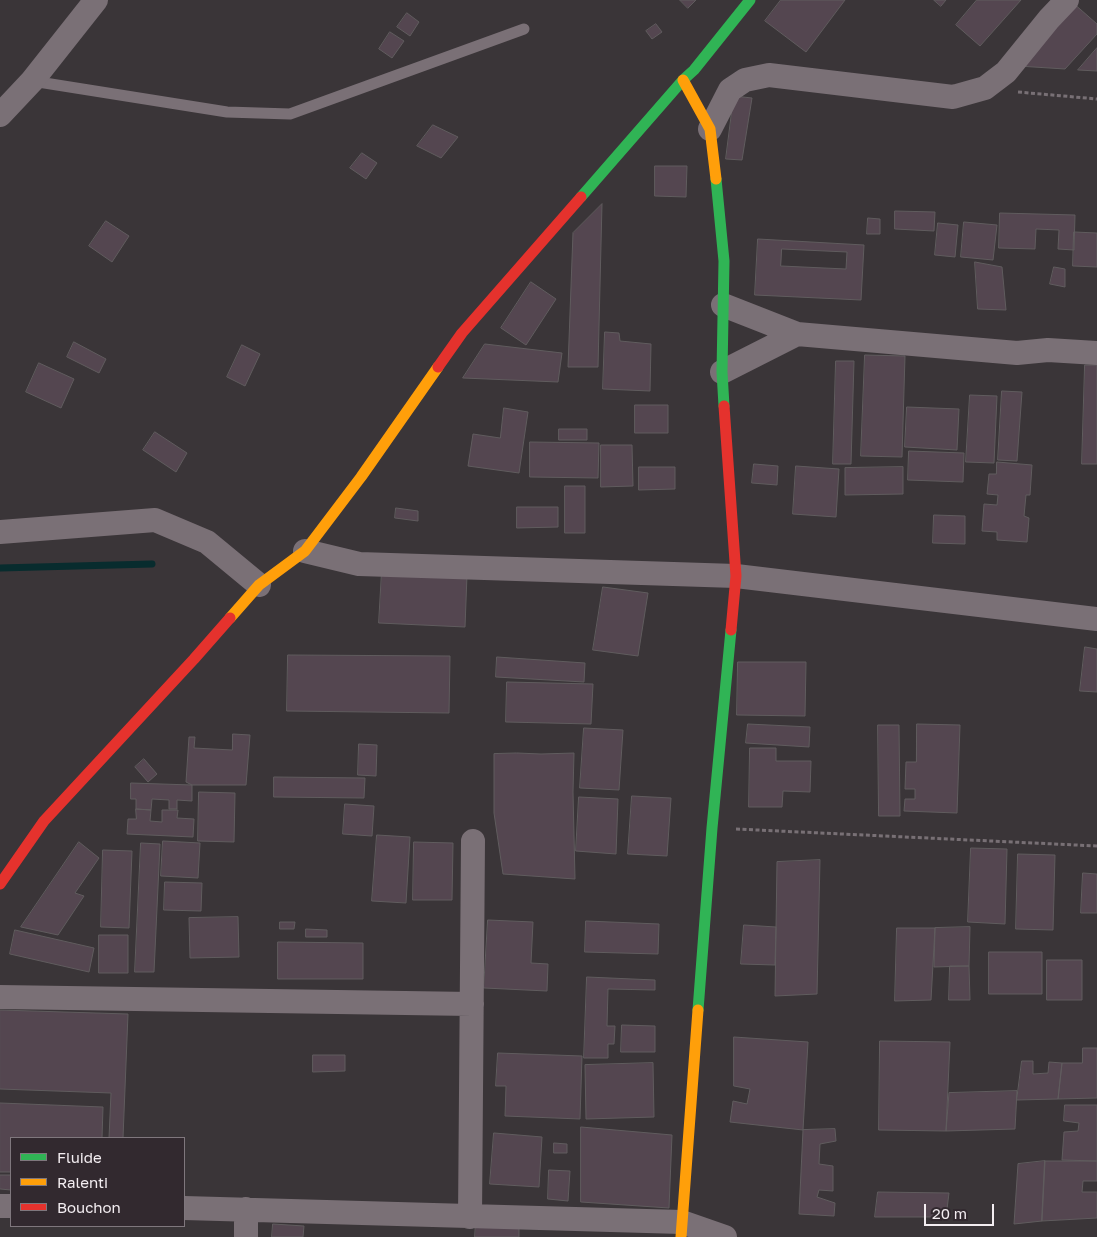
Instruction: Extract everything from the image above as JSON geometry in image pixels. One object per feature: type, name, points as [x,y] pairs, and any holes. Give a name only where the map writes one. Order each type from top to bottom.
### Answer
[{"type":"street","points":[[0,115],[32,81],[96,0]]},
{"type":"street","points":[[0,884],[44,821],[194,659],[259,585],[305,551],[361,477],[462,333],[683,80],[694,70],[750,0]]},
{"type":"street","points":[[710,129],[730,90],[745,80],[769,75],[954,97],[985,88],[1006,72],[1067,0]]},
{"type":"street","points":[[681,1230],[712,828],[736,576],[722,372],[723,251],[710,129],[683,80]]},
{"type":"street","points":[[722,305],[797,334],[1017,354],[1048,350],[1097,352]]},
{"type":"street","points":[[722,372],[797,334]]},
{"type":"street","points":[[0,532],[155,520],[207,542],[259,585]]},
{"type":"street","points":[[305,551],[359,564],[736,576],[1097,619]]},
{"type":"street","points":[[470,1217],[473,841]]},
{"type":"street","points":[[0,997],[472,1004]]},
{"type":"street","points":[[185,1208],[470,1217],[681,1230],[724,1237]]},
{"type":"street","points":[[246,1209],[246,1237]]},
{"type":"lane","points":[[32,81],[227,112],[290,114],[524,29]]},
{"type":"path","points":[[985,88],[1097,99]]},
{"type":"path","points":[[712,828],[1097,846]]},
{"type":"building","points":[[680,0],[696,0],[688,8]]},
{"type":"building","points":[[781,0],[845,0],[806,52],[765,21]]},
{"type":"building","points":[[934,0],[946,0],[941,6]]},
{"type":"building","points":[[977,0],[1021,0],[980,46],[956,25]]},
{"type":"building","points":[[1072,2],[1097,24],[1097,34],[1065,69],[1018,66]]},
{"type":"building","points":[[407,13],[419,22],[410,36],[397,27]]},
{"type":"building","points":[[656,24],[662,32],[652,39],[646,31]]},
{"type":"building","points":[[390,32],[404,41],[392,58],[379,49]]},
{"type":"building","points":[[1097,48],[1097,71],[1078,70]]},
{"type":"building","points":[[734,96],[752,98],[742,160],[726,159]]},
{"type":"building","points":[[433,125],[458,137],[441,158],[417,146]]},
{"type":"building","points":[[362,153],[377,163],[366,179],[350,168]]},
{"type":"building","points":[[655,166],[687,166],[686,197],[655,196]]},
{"type":"building","points":[[602,204],[598,367],[568,367],[573,233]]},
{"type":"building","points":[[895,211],[935,212],[934,231],[895,229]]},
{"type":"building","points":[[1000,213],[1075,215],[1074,250],[1058,249],[1059,230],[1036,229],[1035,249],[999,248]]},
{"type":"building","points":[[868,218],[880,219],[880,234],[867,234]]},
{"type":"building","points":[[106,221],[129,236],[112,262],[89,246]]},
{"type":"building","points":[[964,222],[997,225],[993,260],[961,257]]},
{"type":"building","points":[[938,223],[958,225],[955,257],[935,255]]},
{"type":"building","points":[[1074,232],[1097,233],[1097,267],[1073,266]]},
{"type":"building","points":[[758,239],[864,245],[861,300],[755,295]],"holes":[[[782,249],[847,252],[846,269],[781,266]]]},
{"type":"building","points":[[975,262],[1002,267],[1006,310],[978,309]]},
{"type":"building","points":[[1054,267],[1065,269],[1065,287],[1050,284]]},
{"type":"building","points":[[531,282],[556,299],[526,345],[501,328]]},
{"type":"building","points":[[605,332],[619,333],[620,341],[651,344],[650,391],[603,389]]},
{"type":"building","points":[[74,342],[106,359],[99,373],[67,357]]},
{"type":"building","points":[[485,344],[562,353],[558,382],[463,378]]},
{"type":"building","points":[[242,345],[260,354],[245,386],[227,377]]},
{"type":"building","points":[[865,355],[905,356],[902,457],[861,456]]},
{"type":"building","points":[[836,361],[854,361],[851,464],[833,464]]},
{"type":"building","points":[[39,363],[74,379],[61,408],[26,392]]},
{"type":"building","points":[[1085,365],[1097,365],[1097,464],[1082,464]]},
{"type":"building","points":[[1002,391],[1022,392],[1017,461],[998,460]]},
{"type":"building","points":[[970,395],[997,396],[994,463],[966,462]]},
{"type":"building","points":[[635,405],[668,405],[668,433],[635,433]]},
{"type":"building","points":[[907,407],[959,409],[957,450],[905,447]]},
{"type":"building","points":[[504,408],[528,412],[519,473],[468,466],[473,434],[500,438]]},
{"type":"building","points":[[559,429],[587,429],[587,440],[559,440]]},
{"type":"building","points":[[155,432],[187,453],[176,472],[143,450]]},
{"type":"building","points":[[530,442],[599,443],[598,478],[530,477]]},
{"type":"building","points":[[601,445],[632,445],[633,486],[601,487]]},
{"type":"building","points":[[909,451],[964,453],[963,482],[908,480]]},
{"type":"building","points":[[997,462],[1032,465],[1030,495],[1026,495],[1024,516],[1029,518],[1027,542],[997,540],[997,532],[982,531],[984,504],[997,505],[998,495],[987,494],[989,474],[996,474]]},
{"type":"building","points":[[754,464],[778,466],[777,485],[752,483]]},
{"type":"building","points":[[796,466],[839,469],[836,517],[793,514]]},
{"type":"building","points":[[639,467],[675,467],[675,489],[639,490]]},
{"type":"building","points":[[903,467],[903,494],[845,495],[845,468]]},
{"type":"building","points":[[565,486],[585,486],[585,533],[565,533]]},
{"type":"building","points":[[517,507],[558,507],[558,527],[517,528]]},
{"type":"building","points":[[396,508],[418,511],[418,521],[395,518]]},
{"type":"building","points":[[934,515],[965,516],[965,544],[933,543]]},
{"type":"building","points":[[382,571],[467,575],[465,627],[379,623]]},
{"type":"building","points":[[603,587],[648,593],[638,656],[593,650]]},
{"type":"building","points":[[1085,647],[1097,649],[1097,692],[1080,691]]},
{"type":"building","points":[[288,655],[450,656],[449,713],[287,711]]},
{"type":"building","points":[[497,657],[585,663],[584,682],[496,677]]},
{"type":"building","points":[[738,662],[806,662],[805,716],[737,715]]},
{"type":"building","points":[[507,682],[593,684],[591,724],[506,722]]},
{"type":"building","points":[[748,724],[810,727],[809,747],[746,743]]},
{"type":"building","points":[[917,724],[960,725],[957,813],[904,811],[905,799],[915,799],[915,789],[905,789],[906,762],[916,762]]},
{"type":"building","points":[[878,725],[899,725],[900,816],[879,816]]},
{"type":"building","points":[[584,728],[623,730],[619,790],[580,788]]},
{"type":"building","points":[[233,734],[250,735],[246,785],[192,785],[186,782],[189,737],[195,737],[194,748],[232,750]]},
{"type":"building","points":[[359,744],[377,745],[376,776],[358,775]]},
{"type":"building","points":[[750,748],[776,748],[776,761],[811,761],[810,792],[783,791],[782,807],[749,807]]},
{"type":"building","points":[[574,753],[575,879],[503,874],[494,813],[494,754]]},
{"type":"building","points":[[144,759],[157,774],[148,782],[135,767]]},
{"type":"building","points":[[274,777],[365,778],[364,798],[274,797]]},
{"type":"building","points":[[131,783],[192,785],[192,801],[177,800],[177,809],[169,809],[169,800],[152,799],[151,810],[136,809],[136,799],[131,799]]},
{"type":"building","points":[[199,792],[235,793],[234,842],[198,841]]},
{"type":"building","points":[[632,796],[671,798],[667,856],[628,854]]},
{"type":"building","points":[[579,797],[618,799],[616,854],[576,851]]},
{"type":"building","points":[[345,804],[374,806],[372,836],[343,834]]},
{"type":"building","points":[[136,809],[151,810],[150,821],[162,822],[162,810],[178,810],[177,818],[194,819],[193,837],[127,834],[128,819],[136,819]]},
{"type":"building","points":[[377,835],[410,837],[406,903],[372,901]]},
{"type":"building","points":[[163,841],[200,843],[198,878],[161,876]]},
{"type":"building","points":[[79,842],[99,858],[75,893],[84,896],[58,935],[21,927]]},
{"type":"building","points":[[414,842],[453,843],[452,900],[413,900]]},
{"type":"building","points":[[141,843],[160,844],[154,972],[135,972]]},
{"type":"building","points":[[971,848],[1007,849],[1005,924],[968,922]]},
{"type":"building","points":[[103,850],[132,851],[129,928],[101,927]]},
{"type":"building","points":[[1018,854],[1055,855],[1053,930],[1016,929]]},
{"type":"building","points":[[820,860],[817,994],[775,996],[777,862]]},
{"type":"building","points":[[1083,873],[1097,874],[1097,913],[1081,913]]},
{"type":"building","points":[[165,882],[202,883],[201,911],[164,910]]},
{"type":"building","points":[[238,917],[239,957],[190,958],[189,918]]},
{"type":"building","points":[[488,920],[533,922],[531,963],[548,964],[547,991],[484,988]]},
{"type":"building","points":[[586,921],[659,924],[658,954],[585,952]]},
{"type":"building","points":[[280,922],[295,922],[294,929],[280,929]]},
{"type":"building","points":[[744,925],[776,927],[775,965],[741,964]]},
{"type":"building","points":[[970,927],[969,966],[934,967],[935,928]]},
{"type":"building","points":[[897,928],[935,928],[931,1000],[895,1001]]},
{"type":"building","points":[[306,929],[327,930],[327,937],[306,937]]},
{"type":"building","points":[[15,930],[94,948],[89,972],[10,954]]},
{"type":"building","points":[[99,935],[128,935],[128,973],[99,973]]},
{"type":"building","points":[[278,942],[363,943],[363,979],[278,979]]},
{"type":"building","points":[[989,952],[1042,952],[1042,994],[989,994]]},
{"type":"building","points":[[1047,960],[1082,960],[1082,1000],[1047,1000]]},
{"type":"building","points":[[950,966],[969,966],[970,1000],[949,1000]]},
{"type":"building","points":[[587,977],[655,980],[655,990],[608,989],[607,1026],[615,1026],[614,1044],[608,1044],[608,1058],[584,1058]]},
{"type":"building","points":[[0,1010],[128,1014],[123,1137],[109,1137],[111,1093],[0,1089]]},
{"type":"building","points":[[622,1025],[655,1026],[655,1052],[621,1052]]},
{"type":"building","points":[[734,1037],[808,1042],[803,1130],[730,1122],[733,1101],[747,1104],[750,1089],[734,1086]]},
{"type":"building","points":[[880,1041],[950,1042],[946,1131],[879,1130]]},
{"type":"building","points":[[1083,1048],[1097,1048],[1097,1098],[1058,1099],[1062,1063],[1082,1063]]},
{"type":"building","points":[[498,1053],[582,1056],[580,1119],[505,1116],[506,1086],[496,1086]]},
{"type":"building","points":[[313,1055],[345,1055],[345,1071],[313,1072]]},
{"type":"building","points":[[1022,1061],[1033,1061],[1033,1074],[1048,1073],[1049,1062],[1062,1063],[1058,1099],[1017,1100]]},
{"type":"building","points":[[653,1063],[654,1117],[586,1119],[585,1065]]},
{"type":"building","points":[[1017,1091],[1015,1129],[946,1131],[949,1093]]},
{"type":"building","points":[[0,1103],[103,1107],[102,1137],[10,1137],[10,1172],[0,1172]]},
{"type":"building","points":[[1065,1105],[1097,1105],[1097,1161],[1062,1160],[1064,1132],[1078,1131],[1079,1123],[1064,1121]]},
{"type":"building","points":[[581,1127],[672,1135],[669,1208],[581,1202]]},
{"type":"building","points":[[835,1129],[836,1141],[820,1144],[819,1164],[833,1166],[833,1191],[819,1190],[817,1197],[835,1203],[834,1216],[799,1214],[803,1130]]},
{"type":"building","points":[[494,1133],[542,1137],[539,1187],[490,1184]]},
{"type":"building","points":[[554,1143],[567,1144],[567,1153],[554,1153]]},
{"type":"building","points":[[1045,1161],[1097,1161],[1097,1181],[1083,1181],[1082,1192],[1097,1192],[1097,1218],[1042,1221]]},
{"type":"building","points":[[1045,1161],[1042,1221],[1014,1224],[1018,1164]]},
{"type":"building","points":[[549,1170],[570,1171],[568,1201],[548,1199]]},
{"type":"building","points":[[0,1175],[10,1175],[10,1190],[0,1189]]},
{"type":"building","points":[[878,1192],[949,1193],[946,1217],[875,1217]]},
{"type":"building","points":[[476,1222],[519,1223],[519,1237],[475,1237]]},
{"type":"building","points":[[273,1224],[304,1226],[303,1237],[272,1237]]},
{"type":"waterway","points":[[0,568],[152,564]]},
{"type":"traffic: fast","points":[[581,197],[683,80],[694,70],[750,0]]},
{"type":"traffic: fast","points":[[716,179],[724,261],[722,372],[724,406]]},
{"type":"traffic: fast","points":[[698,1010],[712,828],[731,630]]},
{"type":"traffic: slow","points":[[683,80],[710,129],[716,179]]},
{"type":"traffic: slow","points":[[230,618],[259,585],[305,551],[361,477],[438,367]]},
{"type":"traffic: slow","points":[[681,1237],[698,1010]]},
{"type":"traffic: jam","points":[[438,367],[462,333],[581,197]]},
{"type":"traffic: jam","points":[[724,406],[736,576],[731,630]]},
{"type":"traffic: jam","points":[[0,884],[44,821],[230,618]]}]
